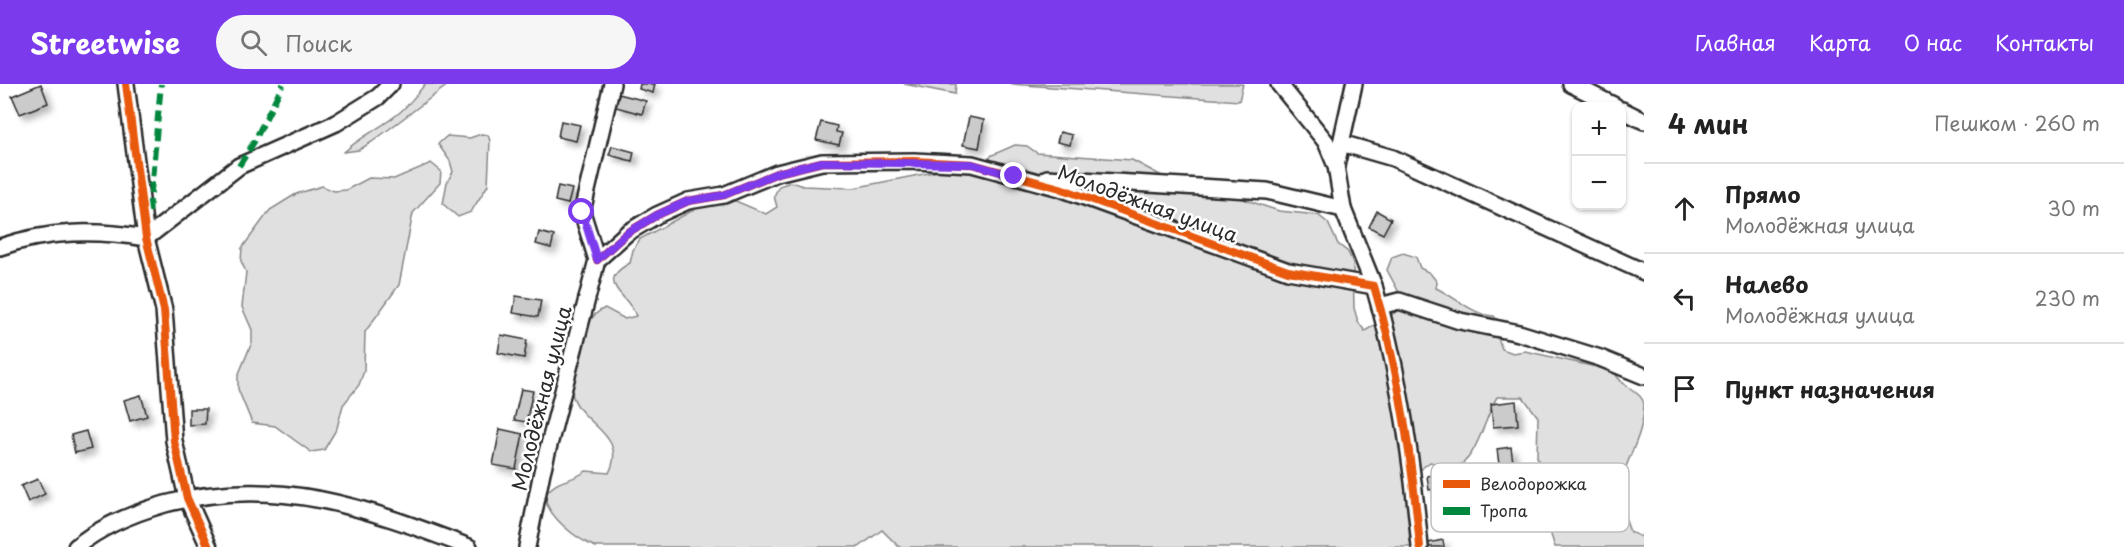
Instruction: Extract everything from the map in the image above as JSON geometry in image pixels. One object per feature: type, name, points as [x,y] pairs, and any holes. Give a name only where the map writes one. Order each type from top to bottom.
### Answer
[{"type":"street","points":[[126,84],[146,238],[164,310],[173,430],[187,498],[209,547]]},
{"type":"street","points":[[0,247],[60,232],[104,232],[146,238],[239,166],[336,123],[378,97],[391,84]]},
{"type":"street","points":[[597,260],[582,212],[612,84]]},
{"type":"street","points":[[1279,84],[1326,142],[1336,166],[1344,209],[1374,286],[1380,306],[1414,481],[1420,547]]},
{"type":"street","points":[[1336,166],[1354,84]]},
{"type":"street","points":[[1571,84],[1607,102]]},
{"type":"street","points":[[1626,112],[1644,121]]},
{"type":"street","points":[[1341,143],[1393,159],[1644,272]]},
{"type":"street","name":"Молодёжная улица","points":[[527,547],[542,472],[597,260],[627,233],[657,215],[688,201],[724,195],[777,173],[822,162],[972,164],[1060,188],[1288,271],[1374,286]]},
{"type":"street","points":[[1014,176],[1267,191],[1344,209]]},
{"type":"street","points":[[1380,306],[1399,301],[1460,321],[1519,333],[1600,358],[1644,376]]},
{"type":"street","points":[[76,547],[136,512],[187,498],[240,491],[310,496],[348,504],[469,547]]},
{"type":"shaded area","points":[[425,84],[449,84],[372,142],[359,150],[344,152],[399,113]]},
{"type":"shaded area","points":[[904,84],[956,84],[955,94]]},
{"type":"shaded area","points":[[1011,84],[1243,84],[1239,101]]},
{"type":"shaded area","points":[[481,134],[488,135],[490,141],[488,185],[471,212],[458,217],[443,204],[447,182],[453,172],[450,161],[438,144],[447,136],[470,138]]},
{"type":"shaded area","points":[[1015,145],[1027,146],[1037,153],[1132,160],[1177,184],[1224,188],[1246,200],[1279,211],[1318,215],[1328,223],[1338,244],[1348,252],[1353,263],[1354,308],[1358,322],[1365,331],[1396,312],[1403,300],[1387,270],[1392,257],[1403,253],[1416,257],[1420,268],[1430,273],[1437,282],[1436,288],[1471,309],[1494,316],[1502,326],[1498,338],[1502,349],[1513,353],[1525,351],[1614,371],[1621,382],[1639,396],[1644,404],[1641,429],[1628,463],[1539,463],[1537,457],[1538,417],[1523,397],[1497,397],[1468,458],[1462,463],[1430,462],[1418,473],[1415,483],[1418,513],[1409,538],[1413,547],[899,547],[882,530],[859,547],[596,547],[580,539],[557,520],[544,496],[549,490],[586,471],[609,473],[613,448],[601,430],[576,404],[571,387],[582,355],[590,320],[605,308],[625,319],[636,316],[616,289],[614,277],[619,270],[630,263],[633,250],[640,239],[710,201],[731,199],[766,214],[777,207],[774,196],[779,186],[791,182],[803,186],[853,188],[939,171],[976,173],[992,155]]},
{"type":"shaded area","points":[[431,163],[441,171],[440,183],[413,213],[399,285],[365,332],[364,371],[359,385],[343,405],[337,428],[324,450],[311,452],[275,426],[252,423],[238,389],[238,376],[252,342],[252,330],[242,307],[246,272],[241,261],[242,248],[270,210],[296,194],[322,186],[334,191],[346,190],[369,178],[394,179]]},
{"type":"shaded area","points":[[1629,529],[1630,532],[1641,537],[1644,531],[1644,547],[1555,547],[1552,532],[1629,532]]},
{"type":"building","points":[[41,84],[48,103],[20,114],[12,96]]},
{"type":"building","points":[[640,84],[655,84],[653,93],[639,89]]},
{"type":"building","points":[[619,94],[646,101],[642,114],[616,107]]},
{"type":"building","points":[[969,117],[984,120],[979,148],[963,145]]},
{"type":"building","points":[[561,121],[580,125],[576,141],[558,137]]},
{"type":"building","points":[[821,122],[837,126],[836,132],[842,133],[839,145],[816,140]]},
{"type":"building","points":[[1060,132],[1072,135],[1070,145],[1057,142]]},
{"type":"building","points":[[612,146],[634,152],[632,161],[609,155]]},
{"type":"building","points":[[558,186],[572,189],[568,204],[555,201]]},
{"type":"building","points":[[1377,211],[1391,219],[1383,234],[1369,227]]},
{"type":"building","points":[[539,232],[554,236],[551,248],[536,244]]},
{"type":"building","points":[[516,296],[541,300],[538,317],[513,313]]},
{"type":"building","points":[[501,335],[527,340],[524,358],[498,353]]},
{"type":"building","points":[[521,389],[533,391],[526,422],[514,420]]},
{"type":"building","points":[[141,395],[147,416],[130,421],[124,400]]},
{"type":"building","points":[[1516,401],[1518,425],[1493,427],[1491,404]]},
{"type":"building","points":[[189,409],[206,409],[205,424],[189,425]]},
{"type":"building","points":[[500,429],[523,434],[516,469],[493,465]]},
{"type":"building","points":[[86,431],[91,449],[75,453],[71,435]]},
{"type":"building","points":[[1511,447],[1513,463],[1499,463],[1497,449]]},
{"type":"building","points":[[1431,475],[1431,490],[1429,490],[1427,476]]},
{"type":"building","points":[[38,479],[45,494],[28,502],[21,486]]},
{"type":"building","points":[[1443,540],[1444,547],[1429,547],[1428,543]]},
{"type":"marked path","points":[[149,212],[161,84]]},
{"type":"marked path","points":[[239,166],[254,142],[283,84]]},
{"type":"cycle path","points":[[126,84],[146,238],[164,310],[174,441],[187,498],[209,547]]},
{"type":"cycle path","points":[[597,260],[627,233],[657,215],[688,201],[724,195],[777,173],[822,162],[914,161],[972,164],[1060,188],[1288,271],[1374,286],[1391,350],[1403,415],[1420,547]]},
{"type":"route","points":[[582,212],[597,260],[627,233],[657,215],[688,201],[724,195],[777,173],[822,162],[914,161],[972,164],[1014,176]]}]
